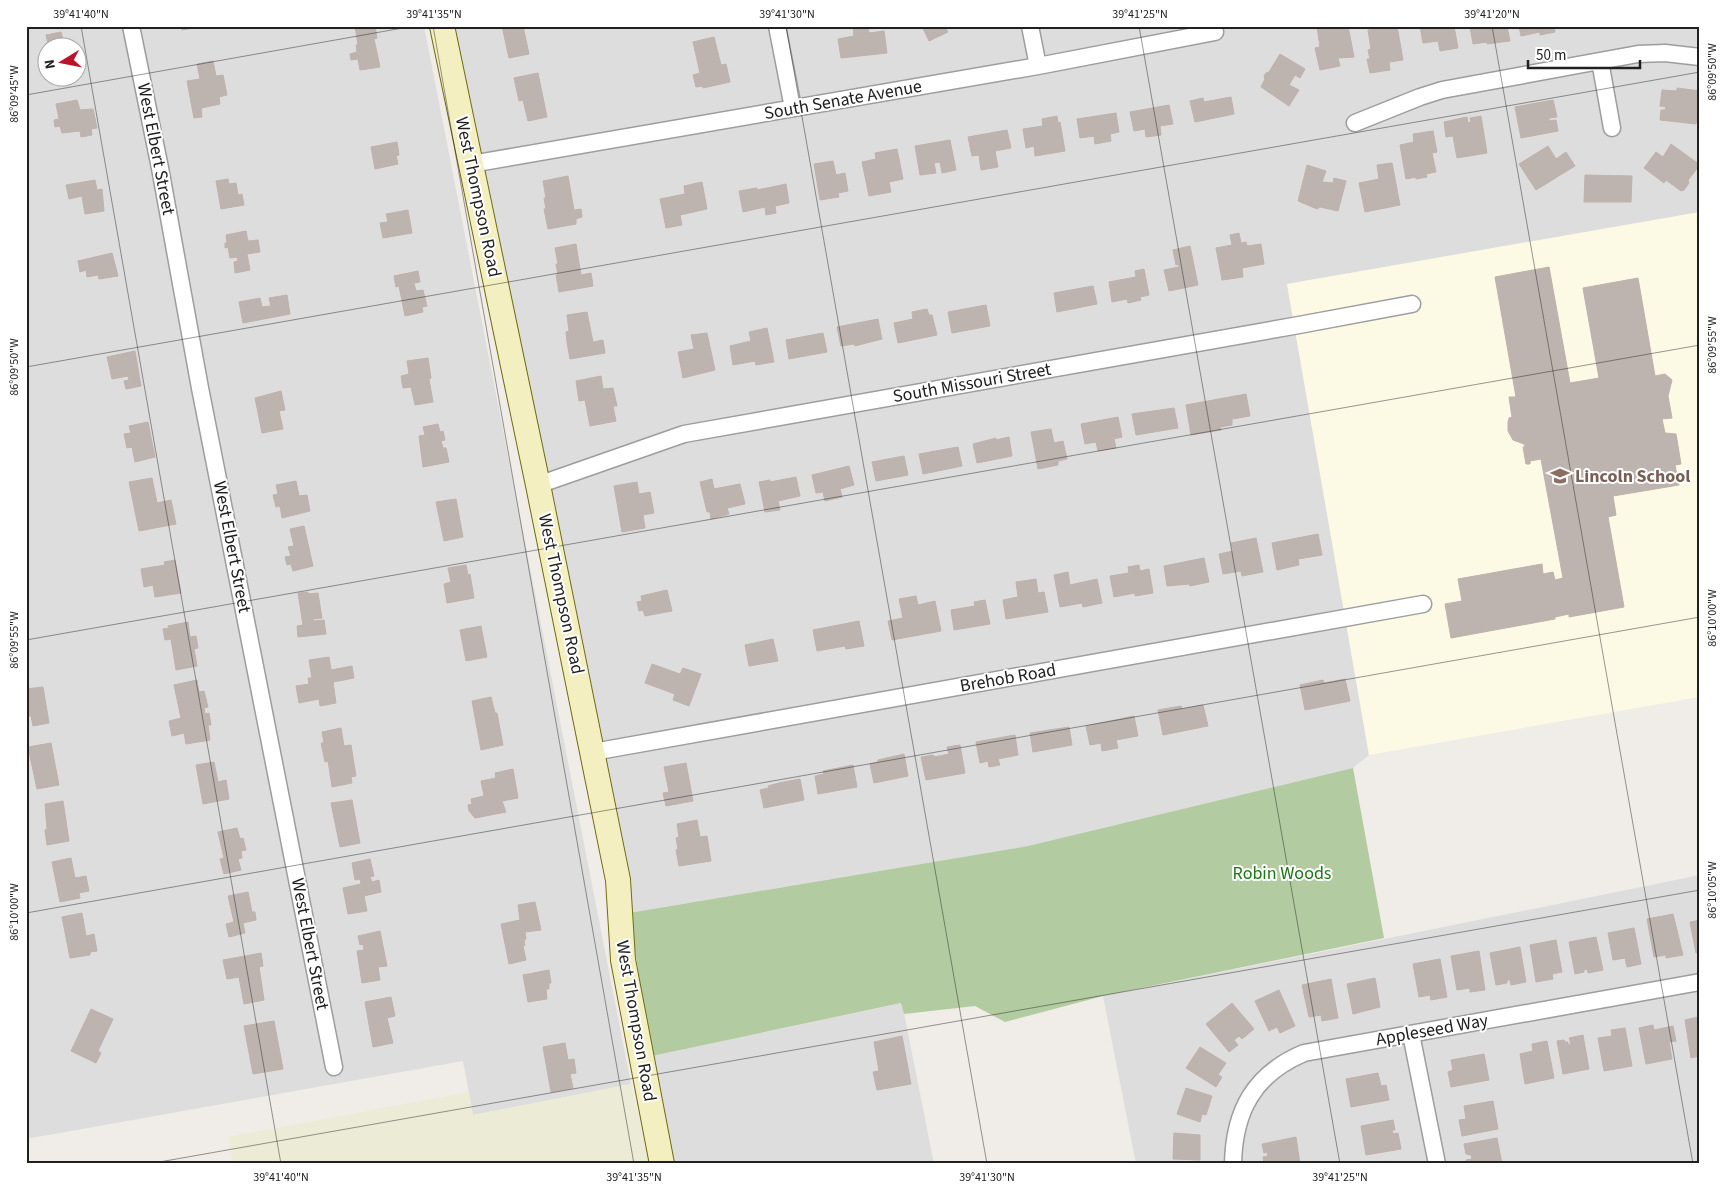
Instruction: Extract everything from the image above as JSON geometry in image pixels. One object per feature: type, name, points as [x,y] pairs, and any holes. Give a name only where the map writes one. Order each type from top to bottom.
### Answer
[{"type":"main road","name":"West Thompson Road","points":[[442,26],[618,880],[623,960],[627,988],[662,1164]]},
{"type":"street","name":"West Elbert Street","points":[[131,26],[334,1067]]},
{"type":"street","points":[[777,26],[793,108]]},
{"type":"street","points":[[1030,26],[1038,66]]},
{"type":"street","name":"South Senate Avenue","points":[[471,164],[1038,66],[1215,32]]},
{"type":"street","points":[[1355,123],[1442,90],[1646,53],[1700,57]]},
{"type":"street","points":[[1600,61],[1612,128]]},
{"type":"street","name":"South Missouri Street","points":[[538,485],[684,434],[1412,304]]},
{"type":"street","name":"Brehob Road","points":[[593,752],[1423,604]]},
{"type":"street","name":"Appleseed Way","points":[[1233,1164],[1235,1134],[1244,1105],[1273,1070],[1288,1060],[1304,1054],[1700,982]]},
{"type":"street","points":[[1411,1034],[1437,1164]]},
{"type":"shaded area","points":[[26,26],[424,26],[631,1084],[473,1115],[463,1061],[26,1139]]},
{"type":"shaded area","points":[[453,26],[1700,26],[1700,212],[1287,284],[1369,755],[1353,768],[1028,846],[629,913]]},
{"type":"shaded area","points":[[1700,212],[1700,697],[1369,755],[1287,284]]},
{"type":"shaded area","points":[[1700,875],[1700,1164],[1136,1164],[1103,996]]},
{"type":"shaded area","points":[[902,1003],[934,1164],[673,1164],[652,1056]]},
{"type":"green space","name":"Robin Woods","points":[[1353,768],[1384,938],[1103,996],[1005,1022],[975,1006],[904,1014],[901,1003],[652,1056],[629,913],[1028,846]]},
{"type":"green space","points":[[631,1084],[649,1161],[637,1164],[233,1164],[228,1137],[469,1092],[473,1115]]},
{"type":"building","points":[[181,26],[205,26],[182,30]]},
{"type":"building","points":[[355,26],[375,26],[377,38],[374,39],[380,67],[360,70],[358,59],[351,60],[350,54],[357,52],[356,45],[358,45]]},
{"type":"building","points":[[502,26],[523,26],[529,54],[509,58]]},
{"type":"building","points":[[853,26],[868,26],[869,33],[884,31],[887,53],[841,58],[838,39],[854,36]]},
{"type":"building","points":[[922,26],[946,26],[948,32],[929,41]]},
{"type":"building","points":[[1348,26],[1354,57],[1338,58],[1340,66],[1320,70],[1315,48],[1320,47],[1317,27]]},
{"type":"building","points":[[1397,26],[1403,60],[1389,62],[1390,70],[1370,73],[1367,59],[1370,59],[1368,50],[1371,49],[1368,30]]},
{"type":"building","points":[[1420,26],[1454,26],[1458,48],[1440,51],[1438,41],[1423,43]]},
{"type":"building","points":[[1470,26],[1507,26],[1510,41],[1473,44]]},
{"type":"building","points":[[1519,26],[1554,26],[1555,32],[1540,35],[1540,32],[1521,36]]},
{"type":"building","points":[[61,32],[62,38],[47,38],[46,35]]},
{"type":"building","points":[[714,37],[721,65],[726,64],[730,82],[703,88],[703,86],[696,87],[693,75],[700,73],[693,42]]},
{"type":"building","points":[[1280,54],[1305,69],[1300,78],[1295,75],[1289,85],[1299,90],[1289,106],[1261,87],[1265,79],[1264,76],[1269,72]]},
{"type":"building","points":[[213,61],[216,76],[223,75],[227,95],[219,97],[220,104],[201,108],[202,117],[194,118],[187,81],[200,79],[197,64]]},
{"type":"building","points":[[538,73],[547,117],[528,121],[523,100],[519,101],[514,78]]},
{"type":"building","points":[[1677,88],[1700,91],[1696,124],[1660,120],[1661,110],[1665,110],[1666,107],[1660,106],[1662,90],[1677,91]]},
{"type":"building","points":[[1231,97],[1234,114],[1195,122],[1190,101],[1203,98],[1204,102]]},
{"type":"building","points":[[77,100],[80,110],[93,109],[97,128],[91,129],[92,135],[81,137],[80,131],[62,133],[60,126],[55,127],[54,120],[59,119],[56,104]]},
{"type":"building","points":[[1553,100],[1557,117],[1549,118],[1549,121],[1556,120],[1558,131],[1521,138],[1515,107]]},
{"type":"building","points":[[1169,105],[1173,124],[1160,126],[1161,135],[1146,137],[1145,129],[1134,131],[1130,112]]},
{"type":"building","points":[[1116,113],[1119,132],[1110,134],[1111,141],[1095,144],[1094,136],[1080,138],[1077,119]]},
{"type":"building","points":[[1057,116],[1058,123],[1060,122],[1065,151],[1035,156],[1034,146],[1026,148],[1023,129],[1043,126],[1042,119]]},
{"type":"building","points":[[1481,116],[1487,153],[1457,158],[1453,136],[1446,137],[1444,122],[1467,117],[1468,123],[1471,122],[1470,118]]},
{"type":"building","points":[[1007,130],[1011,148],[995,151],[998,167],[981,170],[979,155],[972,156],[968,137]]},
{"type":"building","points":[[1433,131],[1437,152],[1432,153],[1436,172],[1426,174],[1427,177],[1406,179],[1400,145],[1414,142],[1413,134]]},
{"type":"building","points":[[950,140],[956,170],[942,173],[940,162],[934,163],[936,173],[920,175],[915,146]]},
{"type":"building","points":[[397,142],[399,155],[396,156],[398,164],[375,169],[371,147]]},
{"type":"building","points":[[1671,144],[1700,165],[1688,180],[1689,183],[1684,190],[1681,191],[1666,180],[1664,183],[1644,168],[1656,152],[1663,157]]},
{"type":"building","points":[[1548,146],[1556,159],[1566,152],[1575,166],[1536,190],[1519,164]]},
{"type":"building","points":[[897,149],[903,179],[889,182],[891,192],[869,196],[862,162],[876,159],[875,153]]},
{"type":"building","points":[[833,161],[836,175],[845,173],[848,191],[838,193],[839,197],[820,200],[814,164]]},
{"type":"building","points":[[1392,163],[1400,205],[1365,212],[1359,183],[1379,179],[1377,165]]},
{"type":"building","points":[[1307,165],[1326,171],[1322,182],[1333,183],[1334,178],[1346,181],[1338,211],[1320,207],[1317,209],[1298,201]]},
{"type":"building","points":[[1585,175],[1632,176],[1631,202],[1584,202]]},
{"type":"building","points":[[568,176],[574,210],[581,209],[582,217],[576,219],[576,224],[548,229],[544,209],[546,209],[544,198],[546,198],[543,181]]},
{"type":"building","points":[[228,179],[229,184],[236,183],[238,195],[242,194],[244,205],[221,209],[216,181]]},
{"type":"building","points":[[95,180],[97,190],[102,189],[104,211],[85,214],[82,196],[69,199],[66,185]]},
{"type":"building","points":[[702,182],[707,209],[680,215],[682,225],[666,228],[660,199],[685,194],[684,186]]},
{"type":"building","points":[[786,184],[789,203],[775,206],[776,213],[766,215],[765,207],[743,212],[739,191],[757,188],[757,190]]},
{"type":"building","points":[[408,210],[412,233],[383,238],[380,223],[388,222],[386,214]]},
{"type":"building","points":[[246,231],[248,241],[258,240],[260,252],[247,254],[250,270],[235,273],[234,262],[238,261],[237,257],[230,258],[228,247],[225,248],[225,243],[227,243],[226,235]]},
{"type":"building","points":[[1239,233],[1241,243],[1246,242],[1247,246],[1261,244],[1264,264],[1242,268],[1243,277],[1222,280],[1216,248],[1232,245],[1230,235]]},
{"type":"building","points":[[576,244],[581,275],[591,273],[593,286],[559,292],[556,275],[558,275],[556,264],[558,264],[555,248]]},
{"type":"building","points":[[1190,246],[1198,285],[1169,291],[1164,270],[1179,267],[1178,264],[1176,265],[1173,250]]},
{"type":"building","points":[[112,253],[118,276],[99,279],[98,275],[87,277],[86,270],[80,272],[78,261]]},
{"type":"building","points":[[1549,267],[1570,383],[1599,378],[1583,288],[1638,278],[1655,376],[1665,374],[1672,380],[1668,396],[1672,418],[1662,419],[1665,433],[1676,434],[1681,464],[1675,465],[1679,485],[1613,496],[1616,515],[1608,517],[1624,607],[1569,617],[1569,614],[1555,617],[1555,619],[1451,638],[1445,604],[1462,601],[1458,579],[1542,564],[1543,574],[1553,572],[1555,580],[1563,578],[1541,459],[1530,461],[1530,464],[1526,464],[1524,444],[1513,440],[1508,431],[1509,418],[1512,417],[1509,397],[1516,397],[1495,277]]},
{"type":"building","points":[[1144,269],[1149,295],[1140,297],[1141,300],[1128,303],[1127,299],[1112,302],[1109,282],[1136,277],[1135,271]]},
{"type":"building","points":[[418,271],[420,282],[414,283],[416,291],[423,290],[427,306],[422,307],[423,312],[405,316],[399,286],[396,287],[394,276]]},
{"type":"building","points":[[1093,286],[1097,304],[1057,312],[1054,293]]},
{"type":"building","points":[[287,295],[290,314],[243,323],[239,302],[260,298],[262,307],[271,306],[269,298]]},
{"type":"building","points":[[986,305],[990,326],[952,333],[948,312]]},
{"type":"building","points":[[927,309],[929,315],[932,315],[937,335],[898,343],[894,323],[913,319],[912,312]]},
{"type":"building","points":[[587,312],[593,342],[603,340],[605,353],[570,359],[566,332],[569,331],[567,315]]},
{"type":"building","points":[[878,319],[882,339],[855,346],[854,344],[841,346],[837,327]]},
{"type":"building","points":[[767,328],[774,362],[756,365],[755,361],[733,365],[730,346],[751,341],[749,332]]},
{"type":"building","points":[[707,333],[715,370],[683,378],[678,352],[694,349],[691,335]]},
{"type":"building","points":[[823,333],[827,352],[789,359],[786,340]]},
{"type":"building","points":[[135,351],[141,386],[126,389],[124,381],[129,380],[128,376],[112,379],[107,357]]},
{"type":"building","points":[[428,358],[433,402],[415,405],[411,387],[403,388],[401,376],[409,374],[407,361]]},
{"type":"building","points":[[601,376],[603,389],[613,388],[617,406],[613,406],[616,421],[590,426],[585,400],[579,401],[576,381]]},
{"type":"building","points":[[281,391],[285,410],[279,411],[283,429],[262,433],[255,398]]},
{"type":"building","points":[[1246,394],[1250,416],[1232,419],[1232,425],[1220,427],[1221,430],[1191,435],[1186,405]]},
{"type":"building","points":[[1174,408],[1178,428],[1136,435],[1132,414]]},
{"type":"building","points":[[1118,417],[1122,437],[1114,439],[1116,448],[1098,451],[1096,442],[1085,444],[1081,424]]},
{"type":"building","points":[[148,422],[155,457],[135,462],[132,447],[127,448],[124,434],[131,433],[129,426]]},
{"type":"building","points":[[438,424],[440,432],[443,431],[445,440],[441,441],[443,448],[446,448],[449,462],[423,467],[419,436],[425,435],[423,427]]},
{"type":"building","points":[[1051,429],[1054,443],[1063,441],[1067,459],[1058,461],[1058,465],[1038,469],[1031,432]]},
{"type":"building","points":[[1009,437],[1012,456],[977,463],[973,444]]},
{"type":"building","points":[[958,447],[962,466],[923,474],[919,454]]},
{"type":"building","points":[[904,456],[908,475],[876,481],[872,462]]},
{"type":"building","points":[[849,466],[854,485],[840,489],[842,497],[825,501],[823,492],[816,493],[812,475]]},
{"type":"building","points":[[796,477],[800,496],[778,501],[780,510],[765,512],[759,482]]},
{"type":"building","points":[[152,478],[157,503],[171,500],[176,524],[139,531],[129,482]]},
{"type":"building","points":[[712,479],[714,489],[740,484],[745,504],[727,508],[729,514],[711,519],[710,512],[707,512],[700,482]]},
{"type":"building","points":[[296,481],[299,496],[307,495],[310,511],[282,518],[280,506],[276,507],[273,495],[278,494],[276,485]]},
{"type":"building","points":[[637,482],[639,494],[650,492],[654,513],[643,515],[645,528],[622,532],[614,486]]},
{"type":"building","points":[[456,499],[463,537],[444,541],[436,502]]},
{"type":"building","points":[[304,526],[313,566],[293,571],[291,564],[287,565],[285,557],[291,556],[288,547],[294,546],[290,529]]},
{"type":"building","points":[[1318,534],[1322,555],[1298,559],[1299,565],[1277,570],[1272,543]]},
{"type":"building","points":[[1256,538],[1263,572],[1242,576],[1241,571],[1223,574],[1219,554],[1233,551],[1231,543]]},
{"type":"building","points":[[1204,558],[1209,582],[1190,586],[1189,584],[1167,586],[1164,566]]},
{"type":"building","points":[[175,560],[181,593],[155,597],[153,585],[144,587],[141,569],[165,565],[164,562]]},
{"type":"building","points":[[466,565],[468,575],[470,574],[474,598],[447,603],[444,584],[451,582],[448,568]]},
{"type":"building","points":[[1139,565],[1140,571],[1149,569],[1153,593],[1135,596],[1135,593],[1114,597],[1110,576],[1129,573],[1128,567]]},
{"type":"building","points":[[1068,572],[1070,585],[1097,579],[1102,603],[1083,607],[1082,603],[1060,607],[1054,575]]},
{"type":"building","points":[[1036,579],[1038,593],[1044,592],[1048,612],[1006,619],[1003,600],[1018,597],[1016,582]]},
{"type":"building","points":[[667,590],[672,611],[645,616],[643,610],[639,611],[637,602],[642,601],[641,596]]},
{"type":"building","points":[[308,592],[308,594],[318,593],[322,618],[313,619],[313,621],[324,620],[326,634],[298,637],[297,626],[303,625],[298,593]]},
{"type":"building","points":[[916,596],[918,605],[935,601],[941,631],[892,640],[888,621],[903,618],[899,599]]},
{"type":"building","points":[[985,600],[990,624],[954,630],[951,610],[975,606],[974,602]]},
{"type":"building","points":[[859,621],[864,646],[846,649],[845,646],[817,651],[813,630]]},
{"type":"building","points":[[188,622],[190,637],[196,636],[198,648],[194,649],[197,666],[176,670],[171,639],[165,640],[163,629],[169,628],[168,626]]},
{"type":"building","points":[[481,626],[487,657],[466,661],[460,630]]},
{"type":"building","points":[[773,639],[778,661],[749,666],[745,645]]},
{"type":"building","points":[[329,657],[331,670],[352,666],[354,678],[333,682],[336,703],[320,706],[319,699],[299,703],[296,686],[309,684],[308,678],[312,678],[309,660]]},
{"type":"building","points":[[652,664],[680,674],[683,668],[701,674],[689,706],[673,700],[675,694],[645,683]]},
{"type":"building","points":[[1345,679],[1350,701],[1305,710],[1300,685],[1323,680],[1324,683]]},
{"type":"building","points":[[197,680],[199,692],[204,691],[208,707],[204,708],[205,714],[209,713],[211,725],[208,725],[210,740],[186,744],[184,733],[172,736],[169,721],[181,718],[174,685]]},
{"type":"building","points":[[43,687],[49,723],[33,726],[31,716],[26,716],[26,689]]},
{"type":"building","points":[[491,697],[495,713],[497,713],[503,745],[481,750],[472,701]]},
{"type":"building","points":[[1203,705],[1208,726],[1163,735],[1158,710],[1181,706],[1182,709]]},
{"type":"building","points":[[1134,716],[1138,736],[1116,740],[1118,748],[1102,751],[1101,743],[1090,745],[1086,726]]},
{"type":"building","points":[[1069,727],[1072,745],[1033,752],[1030,733]]},
{"type":"building","points":[[341,728],[344,746],[351,745],[356,776],[351,777],[352,783],[332,787],[328,761],[325,762],[321,743],[324,743],[322,732]]},
{"type":"building","points":[[1015,735],[1018,755],[998,759],[1000,765],[989,767],[988,761],[980,763],[976,742]]},
{"type":"building","points":[[51,743],[59,785],[37,789],[28,747]]},
{"type":"building","points":[[960,745],[965,773],[926,780],[921,757],[949,754],[947,747]]},
{"type":"building","points":[[904,754],[908,776],[874,783],[870,764],[878,762],[878,760]]},
{"type":"building","points":[[214,762],[218,782],[226,780],[229,799],[203,804],[196,765]]},
{"type":"building","points":[[686,763],[693,801],[666,806],[663,793],[669,792],[664,767]]},
{"type":"building","points":[[853,765],[857,787],[818,794],[815,776],[824,774],[823,771]]},
{"type":"building","points":[[513,769],[518,798],[502,801],[506,812],[475,818],[469,811],[468,805],[472,804],[471,799],[484,796],[481,781],[496,778],[495,773]]},
{"type":"building","points":[[800,779],[804,800],[764,808],[760,790],[769,788],[768,786]]},
{"type":"building","points":[[352,800],[360,843],[340,847],[331,803]]},
{"type":"building","points":[[63,801],[69,841],[47,845],[45,804]]},
{"type":"building","points":[[697,820],[700,837],[707,836],[711,861],[679,866],[676,850],[678,849],[676,838],[679,837],[677,824]]},
{"type":"building","points":[[237,828],[240,839],[243,838],[246,850],[241,851],[242,858],[238,859],[241,870],[224,874],[220,859],[224,858],[218,832]]},
{"type":"building","points":[[71,858],[75,878],[86,876],[89,891],[79,893],[80,898],[60,902],[52,862]]},
{"type":"building","points":[[370,859],[374,876],[370,877],[372,882],[379,880],[381,892],[364,896],[367,911],[348,914],[343,888],[361,884],[360,879],[355,880],[352,863]]},
{"type":"building","points":[[248,892],[252,912],[255,912],[256,920],[243,923],[245,933],[229,937],[226,924],[234,922],[228,896]]},
{"type":"building","points":[[535,902],[541,930],[525,932],[526,939],[523,946],[526,960],[509,964],[501,924],[520,920],[518,905]]},
{"type":"building","points":[[82,913],[86,936],[94,934],[97,951],[90,952],[90,955],[70,958],[62,917]]},
{"type":"building","points":[[1673,914],[1683,955],[1666,958],[1666,955],[1654,957],[1647,919]]},
{"type":"building","points":[[1700,920],[1700,952],[1696,953],[1690,922]]},
{"type":"building","points":[[1634,928],[1641,964],[1627,967],[1625,958],[1613,960],[1608,933]]},
{"type":"building","points":[[380,931],[387,966],[378,967],[380,980],[362,983],[357,951],[364,950],[363,944],[360,945],[358,936]]},
{"type":"building","points":[[1596,937],[1603,970],[1588,973],[1587,969],[1584,972],[1575,974],[1569,942]]},
{"type":"building","points":[[1556,940],[1562,972],[1552,974],[1553,979],[1536,982],[1530,945]]},
{"type":"building","points":[[1520,947],[1526,982],[1511,985],[1510,980],[1507,980],[1507,983],[1496,985],[1490,953]]},
{"type":"building","points":[[1479,951],[1485,990],[1470,992],[1470,988],[1457,990],[1451,956]]},
{"type":"building","points":[[261,953],[263,966],[259,967],[264,1000],[244,1004],[239,977],[227,979],[223,960]]},
{"type":"building","points":[[1440,959],[1447,997],[1431,1000],[1430,995],[1419,997],[1413,964]]},
{"type":"building","points":[[549,970],[551,983],[549,983],[549,989],[546,989],[547,999],[528,1002],[523,975]]},
{"type":"building","points":[[1375,978],[1380,1007],[1353,1014],[1347,984]]},
{"type":"building","points":[[1331,979],[1338,1018],[1322,1021],[1321,1015],[1309,1017],[1302,985]]},
{"type":"building","points":[[1279,990],[1295,1026],[1280,1033],[1277,1027],[1269,1031],[1255,1001]]},
{"type":"building","points":[[391,997],[395,1016],[387,1018],[393,1043],[373,1047],[365,1002]]},
{"type":"building","points":[[1232,1003],[1254,1029],[1242,1039],[1239,1036],[1234,1040],[1238,1045],[1229,1052],[1206,1024]]},
{"type":"building","points":[[91,1009],[113,1019],[98,1051],[101,1053],[96,1063],[71,1051]]},
{"type":"building","points":[[1700,1015],[1700,1056],[1691,1058],[1685,1020]]},
{"type":"building","points":[[274,1021],[283,1069],[253,1074],[244,1026]]},
{"type":"building","points":[[1653,1025],[1654,1030],[1673,1026],[1676,1041],[1669,1042],[1672,1059],[1646,1064],[1639,1028]]},
{"type":"building","points":[[1625,1028],[1632,1066],[1604,1071],[1598,1038],[1612,1036],[1611,1030]]},
{"type":"building","points":[[1583,1035],[1589,1069],[1563,1074],[1557,1041],[1564,1040],[1568,1042],[1568,1045],[1571,1044],[1569,1038]]},
{"type":"building","points":[[902,1036],[911,1084],[877,1090],[873,1072],[879,1071],[874,1042]]},
{"type":"building","points":[[1547,1041],[1554,1078],[1525,1084],[1520,1054],[1533,1051],[1532,1044]]},
{"type":"building","points":[[565,1043],[568,1060],[574,1059],[576,1073],[570,1074],[573,1088],[551,1092],[543,1047]]},
{"type":"building","points":[[1200,1047],[1226,1063],[1218,1075],[1222,1077],[1216,1087],[1186,1068]]},
{"type":"building","points":[[1484,1054],[1489,1080],[1451,1087],[1448,1072],[1453,1070],[1451,1060]]},
{"type":"building","points":[[1378,1073],[1381,1086],[1386,1085],[1389,1100],[1351,1107],[1346,1079]]},
{"type":"building","points":[[1186,1088],[1212,1096],[1206,1115],[1202,1114],[1200,1122],[1177,1114]]},
{"type":"building","points":[[1493,1101],[1498,1129],[1462,1136],[1459,1120],[1466,1119],[1464,1106]]},
{"type":"building","points":[[1393,1120],[1395,1130],[1392,1130],[1393,1134],[1398,1133],[1401,1149],[1366,1155],[1361,1126]]},
{"type":"building","points":[[1174,1133],[1200,1135],[1200,1160],[1173,1159]]},
{"type":"building","points":[[1296,1137],[1300,1164],[1264,1164],[1263,1157],[1268,1156],[1267,1152],[1264,1153],[1262,1144]]},
{"type":"building","points":[[1497,1138],[1502,1164],[1467,1164],[1466,1160],[1472,1159],[1471,1155],[1466,1154],[1464,1144]]},
{"type":"place","name":"Lincoln School","points":[[1560,476]]}]
